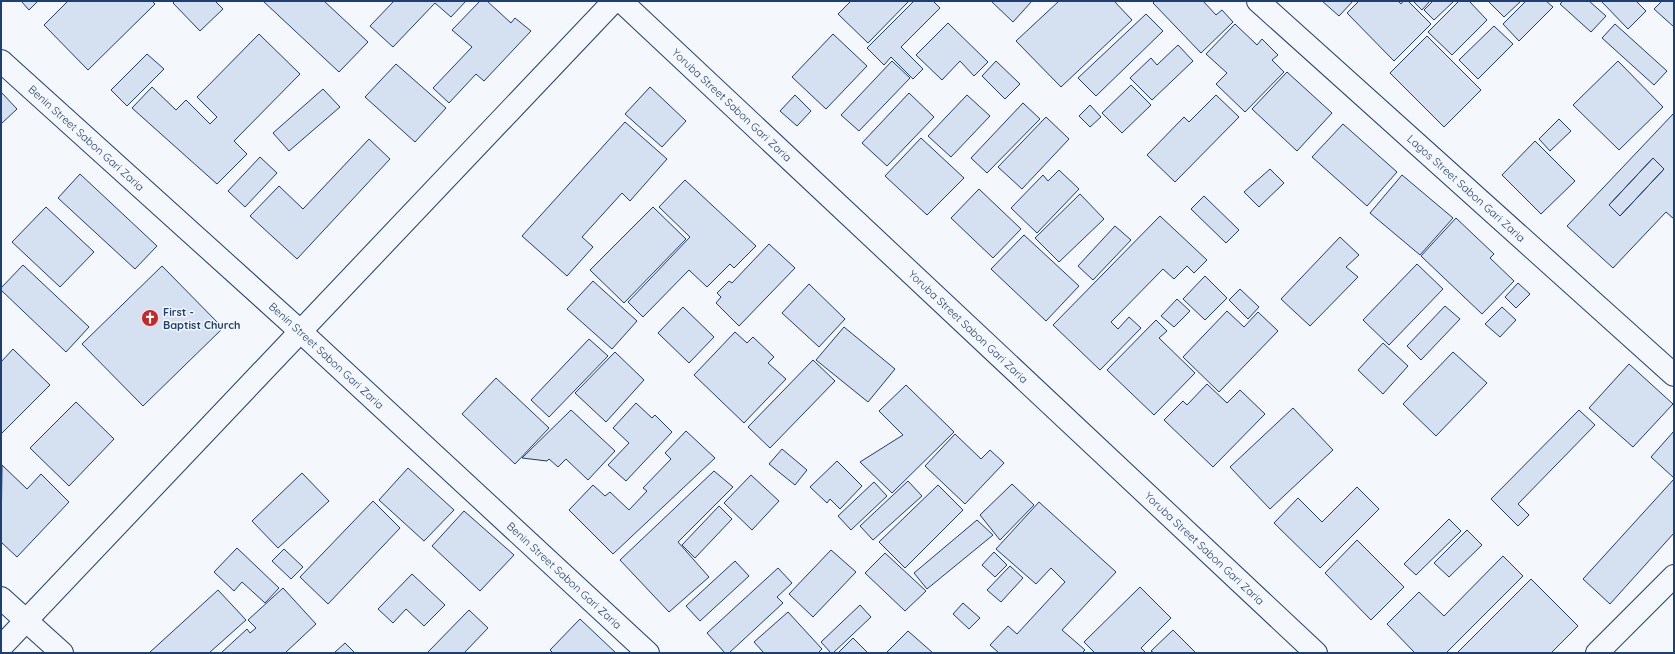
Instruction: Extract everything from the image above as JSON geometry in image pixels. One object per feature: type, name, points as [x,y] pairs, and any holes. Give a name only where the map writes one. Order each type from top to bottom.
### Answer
[{"type":"street","points":[[1,647],[614,1]]},
{"type":"street","name":"Yoruba Street Sabon Gari Zaria","points":[[621,1],[1316,653]]},
{"type":"street","name":"Lagos Street Sabon Gari Zaria","points":[[1258,1],[1674,375]]},
{"type":"street","name":"Benin Street Sabon Gari Zaria","points":[[1,61],[300,331],[648,653]]},
{"type":"street","points":[[1597,653],[1674,576]]},
{"type":"street","points":[[1,598],[62,653]]},
{"type":"building","points":[[21,1],[38,1],[29,10]]},
{"type":"building","points":[[68,1],[152,1],[155,4],[88,70],[44,25]]},
{"type":"building","points":[[175,1],[215,1],[223,9],[200,31],[173,3]]},
{"type":"building","points":[[263,1],[324,1],[368,42],[339,72]]},
{"type":"building","points":[[394,1],[466,1],[451,17],[435,3],[393,47],[370,26]]},
{"type":"building","points":[[480,1],[487,1],[511,23],[515,18],[531,31],[484,81],[476,74],[449,103],[433,88],[472,47],[452,30]]},
{"type":"building","points":[[851,1],[909,1],[868,43],[838,14]]},
{"type":"building","points":[[914,1],[933,1],[940,8],[901,47],[923,69],[913,79],[891,57],[884,65],[867,48]]},
{"type":"building","points":[[991,1],[1032,1],[1013,22]]},
{"type":"building","points":[[1059,1],[1114,1],[1132,20],[1061,87],[1016,41]]},
{"type":"building","points":[[1155,1],[1203,1],[1216,15],[1222,10],[1233,22],[1201,53],[1153,3]]},
{"type":"building","points":[[1322,1],[1353,1],[1339,16]]},
{"type":"building","points":[[1359,1],[1398,1],[1401,4],[1403,1],[1408,1],[1431,24],[1394,61],[1347,13]]},
{"type":"building","points":[[1413,1],[1430,1],[1422,10]]},
{"type":"building","points":[[1433,1],[1454,1],[1434,20],[1424,10]]},
{"type":"building","points":[[1459,1],[1469,1],[1487,20],[1452,55],[1428,32]]},
{"type":"building","points":[[1488,1],[1521,1],[1504,17]]},
{"type":"building","points":[[1526,1],[1546,1],[1553,7],[1519,41],[1503,24]]},
{"type":"building","points":[[1563,1],[1589,1],[1606,16],[1591,32],[1560,4]]},
{"type":"building","points":[[1601,1],[1636,1],[1646,11],[1628,29]]},
{"type":"building","points":[[1662,1],[1674,1],[1674,27],[1654,9]]},
{"type":"building","points":[[1146,14],[1163,31],[1096,96],[1078,78]]},
{"type":"building","points":[[948,23],[988,62],[974,76],[960,61],[942,80],[916,55]]},
{"type":"building","points":[[1235,24],[1257,45],[1262,39],[1278,55],[1272,60],[1284,72],[1245,112],[1216,84],[1227,73],[1206,54]]},
{"type":"building","points":[[1615,24],[1667,71],[1654,85],[1602,38]]},
{"type":"building","points":[[1494,26],[1513,44],[1478,79],[1459,60]]},
{"type":"building","points":[[259,34],[300,74],[234,141],[247,154],[217,184],[132,108],[152,87],[176,110],[186,100],[210,124],[217,117],[197,97]]},
{"type":"building","points":[[833,34],[867,66],[826,109],[792,77]]},
{"type":"building","points":[[1427,36],[1481,90],[1444,127],[1390,73]]},
{"type":"building","points":[[1178,45],[1193,61],[1152,100],[1130,78],[1151,58],[1157,65]]},
{"type":"building","points":[[147,54],[164,69],[127,106],[111,90]]},
{"type":"building","points":[[892,61],[910,78],[859,131],[841,115]]},
{"type":"building","points":[[996,61],[1020,84],[1005,99],[982,76]]},
{"type":"building","points":[[1618,61],[1663,107],[1619,150],[1573,105]]},
{"type":"building","points":[[396,64],[446,108],[415,142],[365,97]]},
{"type":"building","points":[[1287,72],[1332,113],[1297,151],[1252,109]]},
{"type":"building","points":[[1131,85],[1151,105],[1122,133],[1102,113]]},
{"type":"building","points":[[650,87],[686,121],[662,147],[625,114]]},
{"type":"building","points":[[323,89],[340,107],[289,151],[273,133]]},
{"type":"building","points":[[1,92],[17,109],[1,124]]},
{"type":"building","points":[[909,93],[934,117],[887,166],[862,143]]},
{"type":"building","points":[[795,95],[811,111],[797,126],[780,111]]},
{"type":"building","points":[[967,95],[990,116],[951,157],[928,136]]},
{"type":"building","points":[[1216,95],[1239,117],[1175,182],[1147,155],[1184,117],[1189,122]]},
{"type":"building","points":[[1023,103],[1040,119],[987,173],[971,158]]},
{"type":"building","points":[[1090,105],[1101,117],[1090,127],[1079,116]]},
{"type":"building","points":[[1674,113],[1674,219],[1666,212],[1613,268],[1567,226]],"holes":[[[1653,158],[1664,169],[1620,216],[1609,205]]]},
{"type":"building","points":[[1046,117],[1069,139],[1022,189],[998,167]]},
{"type":"building","points":[[1559,119],[1571,131],[1550,151],[1539,139]]},
{"type":"building","points":[[625,122],[667,159],[630,201],[622,193],[582,237],[593,247],[567,276],[522,236]]},
{"type":"building","points":[[1343,124],[1397,172],[1367,206],[1312,157]]},
{"type":"building","points":[[921,138],[964,178],[927,215],[885,176]]},
{"type":"building","points":[[369,139],[390,159],[297,259],[250,216],[279,186],[303,209]]},
{"type":"building","points":[[1535,141],[1575,181],[1541,214],[1502,175]]},
{"type":"building","points":[[260,157],[277,173],[245,207],[228,191]]},
{"type":"building","points":[[1653,158],[1664,169],[1620,216],[1609,205]]},
{"type":"building","points":[[1270,169],[1284,183],[1259,207],[1244,192]]},
{"type":"building","points":[[1059,170],[1079,189],[1037,233],[1011,208],[1043,175],[1048,181]]},
{"type":"building","points":[[80,174],[157,246],[135,269],[58,198]]},
{"type":"building","points":[[1402,175],[1453,218],[1420,255],[1370,213]]},
{"type":"building","points":[[685,180],[756,246],[734,268],[730,264],[707,287],[689,270],[643,317],[628,302],[690,237],[659,207]]},
{"type":"building","points":[[979,189],[1021,229],[993,258],[951,218]]},
{"type":"building","points":[[1080,194],[1104,219],[1059,262],[1035,238]]},
{"type":"building","points":[[1204,196],[1239,230],[1226,243],[1191,209]]},
{"type":"building","points":[[46,207],[94,252],[60,287],[12,242]]},
{"type":"building","points":[[653,207],[686,239],[624,303],[590,270]]},
{"type":"building","points":[[1160,216],[1207,260],[1194,273],[1187,266],[1174,279],[1163,269],[1111,322],[1118,329],[1129,317],[1141,328],[1100,370],[1053,325]]},
{"type":"building","points":[[1456,218],[1494,254],[1490,258],[1514,281],[1482,314],[1421,256]]},
{"type":"building","points":[[1115,226],[1131,240],[1093,280],[1078,266]]},
{"type":"building","points":[[1024,235],[1079,286],[1046,321],[991,269]]},
{"type":"building","points":[[1340,237],[1359,255],[1346,267],[1358,277],[1310,326],[1281,299]]},
{"type":"building","points":[[769,244],[795,268],[739,326],[716,303],[721,297],[717,293],[729,281],[732,283]]},
{"type":"building","points":[[1417,264],[1443,289],[1389,345],[1363,320]]},
{"type":"building","points":[[23,265],[89,327],[66,352],[1,290],[1,288]]},
{"type":"building","points":[[162,266],[223,328],[143,406],[82,344]]},
{"type":"building","points":[[1205,276],[1227,298],[1205,320],[1183,299]]},
{"type":"building","points":[[593,281],[637,321],[612,349],[567,309]]},
{"type":"building","points":[[1518,283],[1530,294],[1516,308],[1505,297]]},
{"type":"building","points":[[809,284],[845,319],[819,347],[782,313]]},
{"type":"building","points":[[1240,289],[1259,307],[1248,319],[1229,300]]},
{"type":"building","points":[[1177,299],[1190,311],[1174,327],[1161,316]]},
{"type":"building","points":[[1445,306],[1460,319],[1421,360],[1407,346]]},
{"type":"building","points":[[683,307],[714,337],[689,363],[658,333]]},
{"type":"building","points":[[1502,307],[1516,320],[1500,337],[1485,324]]},
{"type":"building","points":[[1227,311],[1244,327],[1258,312],[1278,331],[1219,392],[1183,357]]},
{"type":"building","points":[[1156,320],[1167,331],[1159,338],[1195,373],[1154,415],[1107,370]]},
{"type":"building","points":[[844,327],[895,369],[868,402],[816,360]]},
{"type":"building","points":[[735,332],[747,343],[753,337],[774,357],[768,363],[786,379],[744,423],[694,375]]},
{"type":"building","points":[[589,339],[608,356],[549,417],[531,400]]},
{"type":"building","points":[[1383,343],[1408,366],[1383,394],[1358,370]]},
{"type":"building","points":[[13,349],[50,385],[1,434],[1,362]]},
{"type":"building","points":[[615,352],[644,380],[606,422],[575,393]]},
{"type":"building","points":[[1453,352],[1487,383],[1436,436],[1403,404]]},
{"type":"building","points":[[813,360],[835,381],[770,448],[748,427]]},
{"type":"building","points":[[1629,364],[1673,404],[1633,447],[1589,408]]},
{"type":"building","points":[[496,378],[549,428],[515,464],[462,414]]},
{"type":"building","points":[[1207,384],[1227,403],[1240,390],[1265,414],[1213,467],[1164,420],[1183,401],[1187,405]]},
{"type":"building","points":[[906,385],[954,432],[892,493],[860,462],[903,435],[879,411]]},
{"type":"building","points":[[76,402],[114,439],[69,486],[30,448]]},
{"type":"building","points":[[636,403],[652,418],[655,415],[672,432],[626,481],[608,465],[629,443],[613,428]]},
{"type":"building","points":[[1293,408],[1333,450],[1270,509],[1230,467]]},
{"type":"building","points":[[571,410],[615,451],[588,480],[566,459],[558,467],[549,459],[547,461],[522,458]]},
{"type":"building","points":[[1579,410],[1595,425],[1518,504],[1529,515],[1518,526],[1491,499]]},
{"type":"building","points":[[686,431],[715,458],[613,554],[569,510],[593,485],[605,496],[610,492],[629,510],[647,491],[643,488],[671,459],[665,453]]},
{"type":"building","points":[[1674,431],[1674,478],[1651,457]]},
{"type":"building","points":[[955,434],[981,459],[990,450],[1004,463],[965,504],[925,466]]},
{"type":"building","points":[[782,449],[807,470],[795,485],[769,464]]},
{"type":"building","points":[[837,461],[862,486],[840,509],[830,499],[827,503],[810,487]]},
{"type":"building","points":[[2,465],[27,489],[41,474],[69,502],[17,557],[1,542]]},
{"type":"building","points":[[408,468],[454,510],[424,541],[379,500]]},
{"type":"building","points":[[714,471],[733,487],[678,542],[709,577],[669,612],[620,560]]},
{"type":"building","points":[[302,473],[329,501],[278,548],[252,521]]},
{"type":"building","points":[[751,475],[779,501],[752,530],[724,503]]},
{"type":"building","points":[[1674,479],[1674,533],[1610,604],[1583,579]]},
{"type":"building","points":[[908,481],[922,496],[873,540],[860,526]]},
{"type":"building","points":[[874,482],[887,496],[851,530],[838,516]]},
{"type":"building","points":[[1012,484],[1034,505],[1000,540],[980,515]]},
{"type":"building","points":[[938,485],[963,510],[905,568],[879,542]]},
{"type":"building","points":[[1357,487],[1379,509],[1320,568],[1274,523],[1298,498],[1322,522]]},
{"type":"building","points":[[373,501],[400,528],[328,604],[300,577]]},
{"type":"building","points":[[1039,502],[1116,572],[1062,630],[1085,650],[1082,653],[999,653],[990,645],[1008,626],[1017,634],[1065,582],[1051,568],[1036,584],[996,549]]},
{"type":"building","points":[[719,506],[732,519],[695,558],[682,545]]},
{"type":"building","points":[[464,511],[514,555],[480,591],[432,546]]},
{"type":"building","points":[[1449,519],[1461,531],[1416,575],[1404,564]]},
{"type":"building","points":[[977,520],[993,535],[927,589],[914,573]]},
{"type":"building","points":[[1467,530],[1482,545],[1449,577],[1434,563]]},
{"type":"building","points":[[1357,540],[1404,587],[1371,620],[1325,573]]},
{"type":"building","points":[[237,548],[279,588],[265,603],[242,582],[234,591],[214,572]]},
{"type":"building","points":[[284,549],[303,567],[291,579],[272,561]]},
{"type":"building","points":[[831,550],[856,572],[813,617],[789,594]]},
{"type":"building","points":[[994,552],[1007,565],[995,577],[982,565]]},
{"type":"building","points":[[885,553],[926,591],[905,611],[865,573]]},
{"type":"building","points":[[1503,556],[1523,576],[1446,653],[1415,653],[1387,624],[1419,592],[1444,616]]},
{"type":"building","points":[[735,561],[749,576],[700,621],[686,606]]},
{"type":"building","points":[[1010,566],[1023,578],[1001,602],[987,590]]},
{"type":"building","points":[[778,568],[792,583],[777,597],[783,603],[729,653],[725,653],[707,633]]},
{"type":"building","points":[[412,574],[445,605],[424,626],[406,609],[393,623],[378,609]]},
{"type":"building","points":[[1531,579],[1578,626],[1551,653],[1457,653]]},
{"type":"building","points":[[1140,587],[1171,618],[1141,648],[1146,653],[1095,653],[1084,642]]},
{"type":"building","points":[[283,588],[316,624],[285,653],[221,653],[247,629],[250,633],[256,628],[248,620]]},
{"type":"building","points":[[218,590],[246,620],[209,653],[149,653]]},
{"type":"building","points":[[963,603],[980,618],[969,629],[953,614]]},
{"type":"building","points":[[860,605],[871,617],[833,653],[831,653],[821,642]]},
{"type":"building","points":[[469,610],[488,628],[464,653],[427,653]]},
{"type":"building","points":[[788,612],[822,649],[818,653],[764,653],[754,642]]},
{"type":"building","points":[[580,619],[616,653],[553,653],[550,650]]},
{"type":"building","points":[[1173,630],[1196,653],[1154,653],[1151,651]]},
{"type":"building","points":[[908,631],[933,653],[886,653]]},
{"type":"building","points":[[853,638],[868,653],[838,653]]},
{"type":"building","points":[[345,643],[355,653],[334,653]]},
{"type":"place","name":"First - Baptist Church","points":[[150,318]]}]
